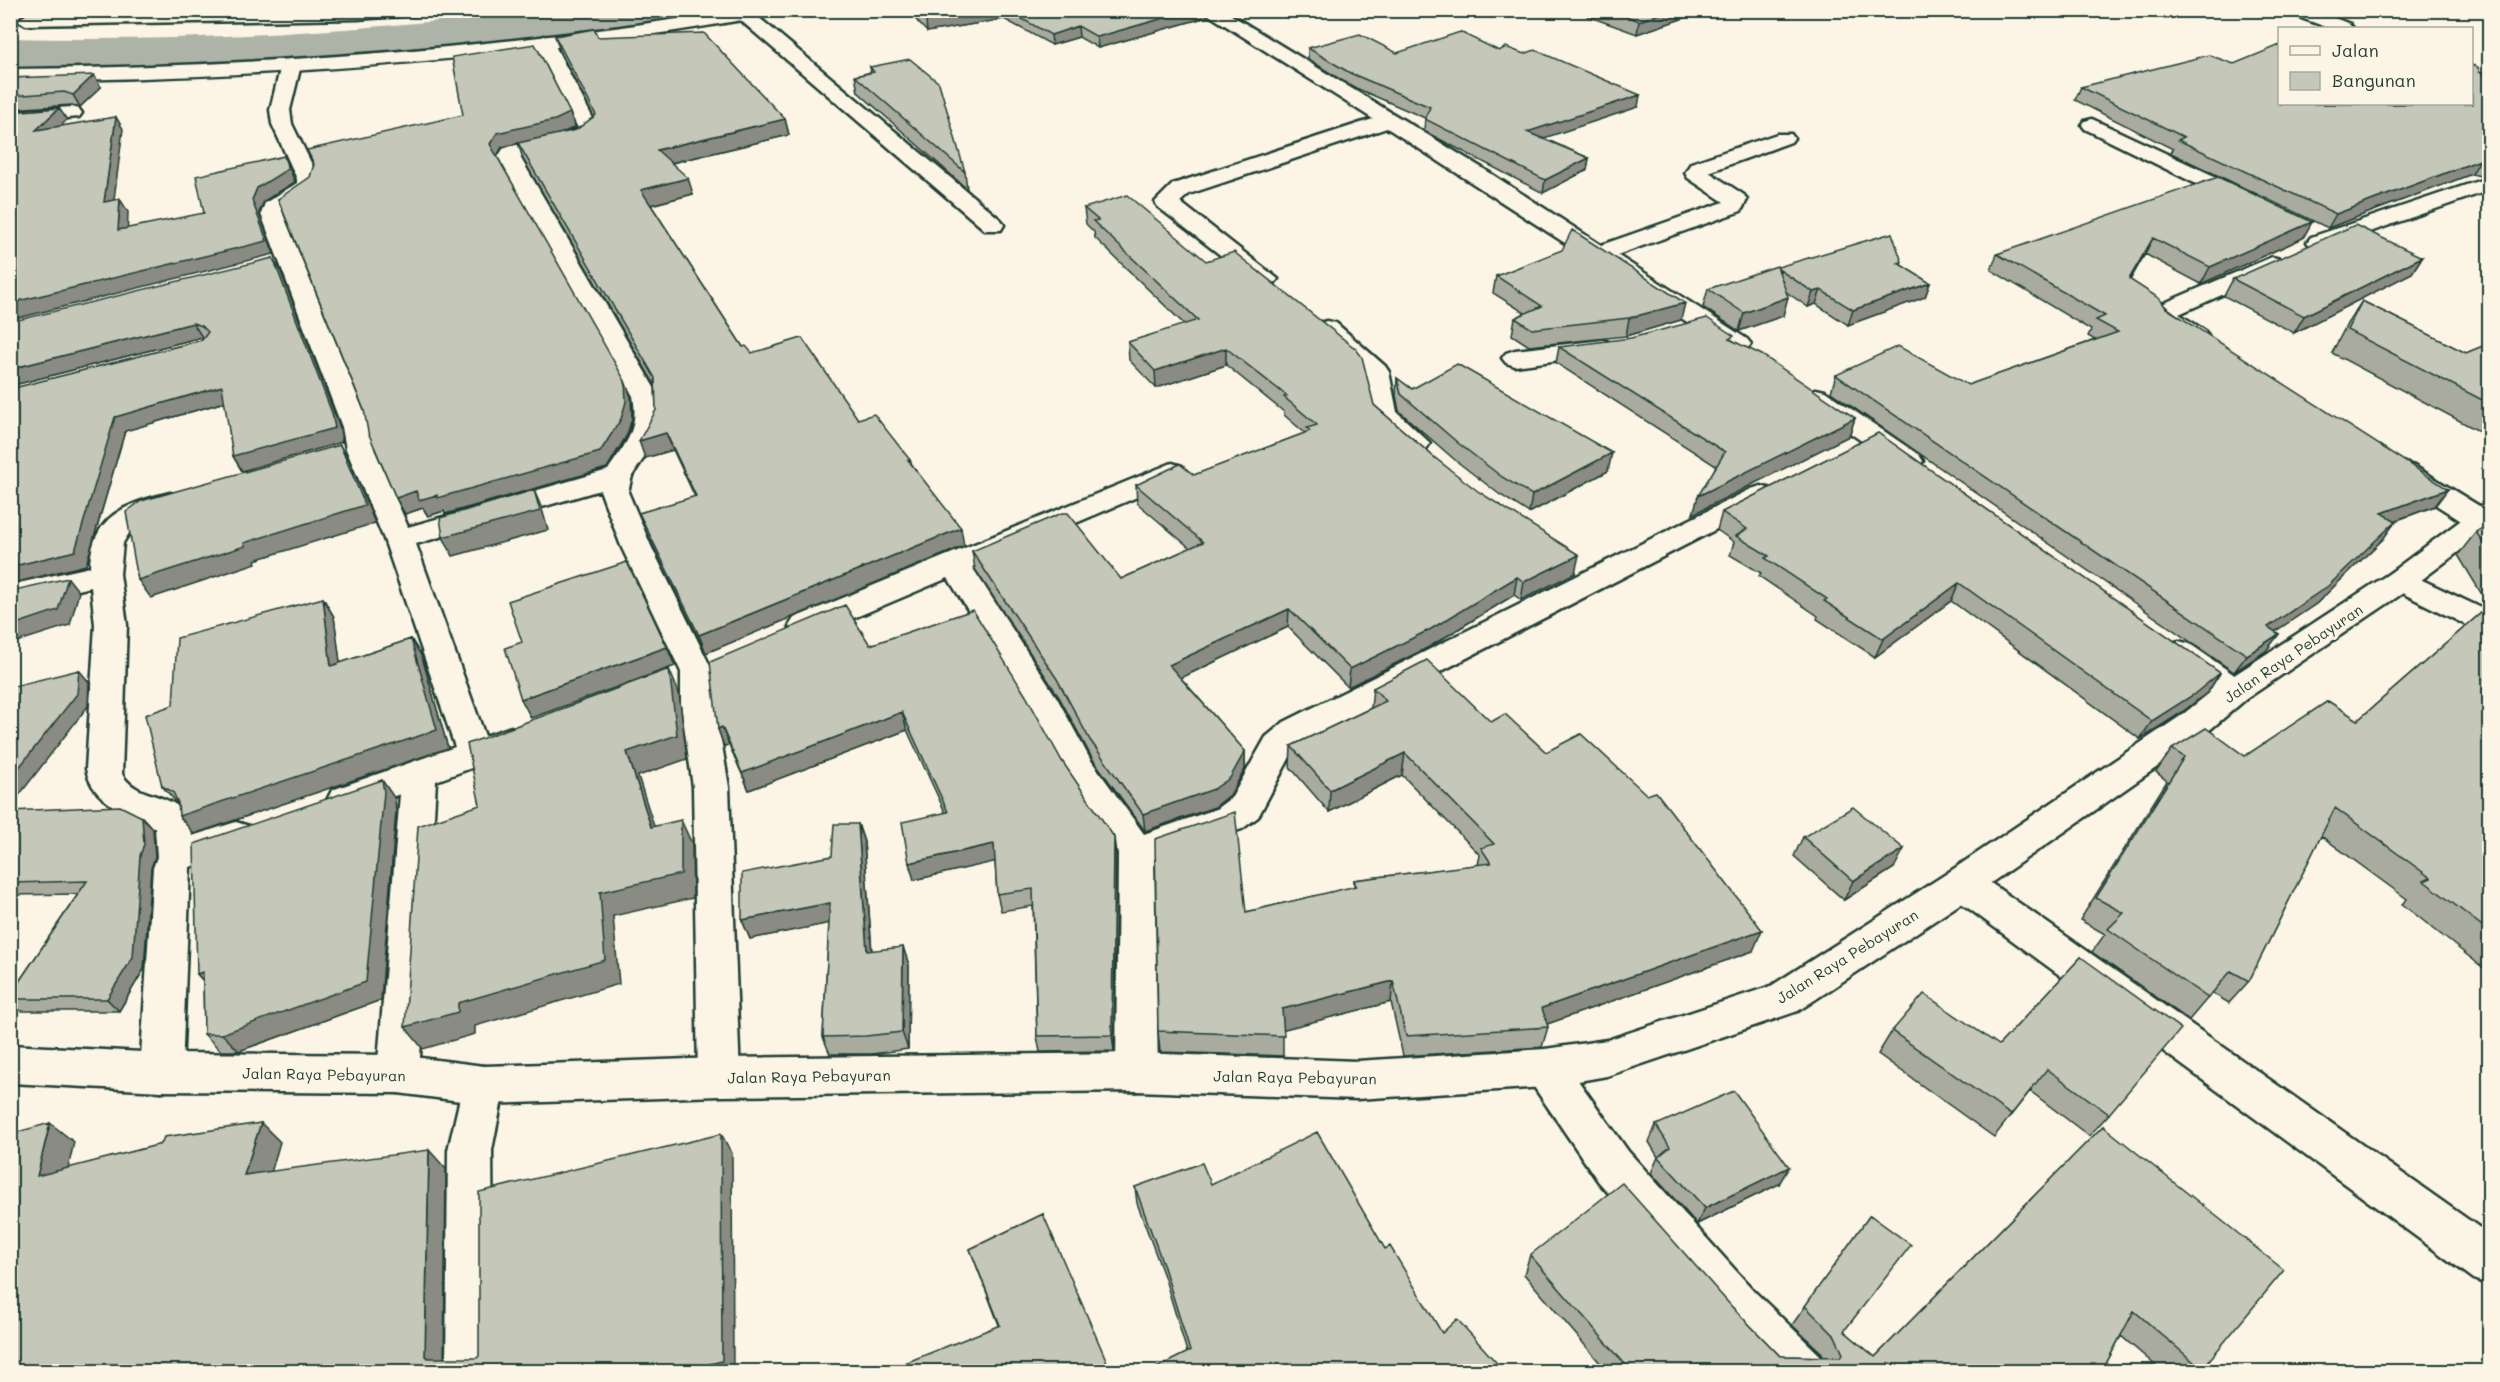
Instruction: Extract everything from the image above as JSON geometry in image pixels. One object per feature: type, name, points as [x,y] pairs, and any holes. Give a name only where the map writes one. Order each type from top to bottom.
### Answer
[{"type":"street","points":[[24,20],[357,14],[416,10]]},
{"type":"street","points":[[10,75],[169,72],[291,65],[544,42],[771,10]]},
{"type":"street","points":[[1210,10],[1600,253],[1753,354]]},
{"type":"street","points":[[2296,10],[2341,27]]},
{"type":"street","points":[[745,15],[993,225]]},
{"type":"street","points":[[544,42],[589,130],[580,136],[522,148],[510,153],[509,157],[556,243],[646,396],[650,417],[644,436],[618,476],[614,492],[636,546],[696,672],[698,704],[711,787],[719,1077]]},
{"type":"street","points":[[291,65],[280,110],[282,124],[308,179],[307,186],[273,208],[277,262],[356,428],[348,452],[399,539],[474,753]]},
{"type":"street","points":[[10,117],[72,113]]},
{"type":"street","points":[[1286,294],[1166,202],[1181,189],[1388,121]]},
{"type":"street","points":[[2092,125],[2263,207]]},
{"type":"street","points":[[1600,253],[1733,206],[1736,200],[1696,173],[1700,168],[1784,138]]},
{"type":"street","points":[[2214,347],[2168,318],[2164,312],[2317,233],[2490,183]]},
{"type":"street","points":[[1313,316],[1376,372],[1384,415],[1435,460]]},
{"type":"street","points":[[1673,332],[1707,323]]},
{"type":"street","points":[[1515,358],[1627,345]]},
{"type":"street","points":[[1800,386],[1933,477]]},
{"type":"street","points":[[1843,452],[1874,436]]},
{"type":"street","points":[[2382,457],[2484,516]]},
{"type":"street","points":[[782,636],[1173,472]]},
{"type":"street","points":[[399,539],[618,476]]},
{"type":"street","points":[[1136,851],[1229,819],[1245,807],[1278,746],[1296,731],[1592,568],[1792,479]]},
{"type":"street","points":[[162,1072],[171,868],[175,857],[173,820],[152,807],[116,793],[107,783],[103,769],[111,625],[104,552],[115,526],[142,510],[199,494]]},
{"type":"street","name":"Jalan Raya Pebayuran","points":[[10,1064],[162,1072],[398,1074],[484,1085],[719,1077],[1137,1072],[1357,1080],[1545,1068],[1607,1058],[1784,999],[1962,883],[2194,724],[2234,691],[2401,580],[2484,516]]},
{"type":"street","points":[[954,563],[1045,707],[1078,768],[1136,851],[1137,1072]]},
{"type":"street","points":[[10,596],[105,574]]},
{"type":"street","points":[[2401,580],[2490,626]]},
{"type":"street","points":[[2156,636],[2234,691]]},
{"type":"street","points":[[320,808],[419,775],[541,729]]},
{"type":"street","points":[[398,1074],[419,775]]},
{"type":"street","points":[[175,857],[264,827]]},
{"type":"street","points":[[1962,883],[2490,1263]]},
{"type":"street","points":[[1545,1068],[1613,1166],[1739,1308],[1803,1371]]},
{"type":"street","points":[[470,1371],[470,1150],[484,1085]]},
{"type":"building","points":[[915,10],[991,10],[926,21]]},
{"type":"building","points":[[1006,10],[1044,10],[1055,16],[1073,10],[1192,10],[1097,37],[1078,26],[1051,35]]},
{"type":"building","points":[[1611,10],[1671,10],[1639,21]]},
{"type":"building","points":[[594,29],[598,37],[704,33],[785,119],[657,150],[688,178],[641,190],[743,347],[746,346],[752,353],[802,338],[858,419],[874,414],[961,528],[699,635],[639,513],[696,496],[666,433],[639,441],[656,410],[655,378],[518,143],[576,130],[596,115],[555,36]]},
{"type":"building","points":[[1460,32],[1499,51],[1506,47],[1524,54],[1535,50],[1640,95],[1527,132],[1589,158],[1545,180],[1425,119],[1430,107],[1350,73],[1308,48],[1360,34],[1397,53]]},
{"type":"building","points":[[535,44],[570,113],[555,120],[497,133],[490,144],[625,381],[626,402],[621,419],[600,452],[437,498],[437,495],[419,500],[416,491],[396,498],[368,432],[364,410],[278,199],[310,177],[314,164],[307,150],[463,115],[452,57]]},
{"type":"building","points":[[2278,46],[2278,105],[2473,105],[2473,65],[2478,67],[2479,72],[2490,76],[2490,162],[2480,160],[2336,214],[2178,140],[2184,137],[2081,87],[2209,55],[2234,64]]},
{"type":"building","points":[[910,59],[939,83],[965,172],[855,76],[874,72],[870,67]]},
{"type":"building","points":[[94,75],[73,95],[64,92],[10,96],[10,78]]},
{"type":"building","points":[[59,108],[36,130],[116,117],[104,202],[120,199],[118,230],[204,213],[196,176],[284,156],[288,169],[257,188],[252,200],[267,241],[10,303],[10,112]]},
{"type":"building","points":[[2218,177],[2312,222],[2210,267],[2153,238],[2129,279],[2160,299],[2166,308],[2448,489],[2382,513],[2396,521],[2328,586],[2268,627],[2279,634],[2247,655],[1836,375],[1898,346],[1968,385],[2118,332],[2096,320],[2105,316],[1997,254]]},
{"type":"building","points":[[1127,195],[1206,261],[1234,252],[1356,349],[1362,357],[1374,405],[1435,458],[1479,492],[1579,555],[1524,582],[1517,577],[1431,629],[1350,669],[1289,609],[1169,665],[1245,751],[1230,778],[1214,789],[1143,814],[1090,740],[1057,679],[972,551],[1062,513],[1068,513],[1121,579],[1203,542],[1136,485],[1180,464],[1194,475],[1310,431],[1307,428],[1317,425],[1284,397],[1287,396],[1226,348],[1155,371],[1128,342],[1198,320],[1093,221],[1098,220],[1084,208]]},
{"type":"building","points":[[2355,225],[2422,257],[2304,316],[2233,279]]},
{"type":"building","points":[[1572,230],[1685,303],[1629,318],[1532,329],[1515,318],[1542,306],[1496,276],[1562,250]]},
{"type":"building","points":[[1892,233],[1902,262],[1898,263],[1930,283],[1853,310],[1821,290],[1813,292],[1778,269],[1778,267]]},
{"type":"building","points":[[273,258],[332,413],[335,428],[233,456],[222,386],[115,417],[75,551],[10,567],[10,389],[202,340],[208,332],[202,326],[193,323],[10,369],[10,322]]},
{"type":"building","points":[[1777,266],[1788,297],[1744,313],[1708,289]]},
{"type":"building","points":[[2362,301],[2466,353],[2490,343],[2490,404],[2347,330]]},
{"type":"building","points":[[1707,318],[1734,336],[1729,339],[1762,355],[1855,418],[1698,496],[1725,452],[1559,347],[1631,338]]},
{"type":"building","points":[[1457,364],[1612,453],[1532,495],[1502,477],[1401,394],[1397,378],[1412,389]]},
{"type":"building","points":[[1878,433],[2220,673],[2193,695],[2152,721],[1959,583],[1883,639],[1824,601],[1827,599],[1765,558],[1769,556],[1736,536],[1747,529],[1722,512]]},
{"type":"building","points":[[340,445],[365,505],[244,543],[245,546],[138,580],[126,512],[141,501]]},
{"type":"building","points":[[534,490],[540,511],[443,537],[440,518]]},
{"type":"building","points":[[2482,528],[2490,532],[2490,553],[2476,532]]},
{"type":"building","points":[[627,562],[667,647],[521,699],[505,648],[522,642],[508,601]]},
{"type":"building","points":[[68,578],[58,610],[10,626],[10,591]]},
{"type":"building","points":[[323,598],[331,666],[411,639],[437,730],[179,816],[178,803],[173,792],[162,786],[145,715],[173,705],[177,638]]},
{"type":"building","points":[[845,605],[870,645],[973,610],[1026,696],[1062,761],[1114,837],[1112,1035],[1037,1036],[1033,889],[997,894],[994,844],[909,863],[902,822],[948,812],[902,712],[742,773],[722,727],[718,729],[710,662]]},
{"type":"building","points":[[2489,606],[2490,932],[2424,881],[2431,878],[2335,808],[2249,981],[2231,971],[2208,998],[2108,929],[2124,913],[2096,898],[2184,757],[2172,749],[2206,728],[2245,756],[2328,701],[2358,720]]},
{"type":"building","points":[[1427,660],[1491,722],[1505,714],[1546,752],[1581,734],[1647,795],[1656,792],[1762,930],[1542,1008],[1548,1027],[1406,1036],[1393,981],[1282,1009],[1284,1036],[1158,1031],[1155,839],[1235,812],[1246,912],[1356,886],[1354,880],[1491,863],[1481,848],[1494,844],[1405,753],[1330,790],[1291,746],[1386,701],[1373,688]]},
{"type":"building","points":[[669,669],[677,735],[627,752],[651,827],[681,820],[681,874],[600,892],[605,960],[458,1003],[458,1012],[405,1027],[418,826],[480,805],[467,744]]},
{"type":"building","points":[[79,670],[77,694],[10,779],[10,687]]},
{"type":"building","points":[[382,780],[384,792],[366,982],[222,1034],[204,1034],[203,972],[197,974],[194,844]]},
{"type":"building","points":[[120,806],[142,817],[144,844],[140,856],[133,957],[107,999],[10,999],[10,995],[87,881],[10,883],[10,811]]},
{"type":"building","points":[[1853,807],[1904,849],[1853,881],[1803,837]]},
{"type":"building","points":[[834,824],[858,824],[867,951],[903,947],[902,1032],[823,1037],[830,903],[742,920],[742,873],[832,856]]},
{"type":"building","points":[[2081,957],[2181,1029],[2109,1114],[2047,1069],[2011,1115],[1892,1031],[1924,994],[1999,1045]]},
{"type":"building","points":[[1734,1091],[1789,1167],[1705,1208],[1658,1157],[1670,1147],[1656,1125]]},
{"type":"building","points":[[50,1123],[37,1176],[161,1144],[164,1137],[261,1123],[244,1175],[429,1150],[425,1356],[428,1358],[477,1358],[479,1356],[479,1192],[721,1134],[722,1361],[681,1371],[10,1371],[10,1134]]},
{"type":"building","points":[[2103,1126],[2284,1270],[2202,1369],[2134,1311],[2102,1371],[1631,1371],[1530,1255],[1622,1183],[1733,1308],[1780,1356],[1841,1357],[1843,1354],[1835,1336],[1805,1306],[1870,1215],[1911,1245],[1844,1331],[1875,1357]]},
{"type":"building","points":[[1317,1132],[1385,1249],[1390,1246],[1442,1333],[1457,1319],[1504,1371],[1150,1371],[1190,1351],[1163,1264],[1135,1187],[1202,1163],[1211,1184]]},
{"type":"building","points":[[1043,1214],[1111,1371],[885,1371],[1000,1325],[970,1249]]},
{"type":"waterway","points":[[10,52],[142,52],[366,40],[549,24],[640,10]]}]
